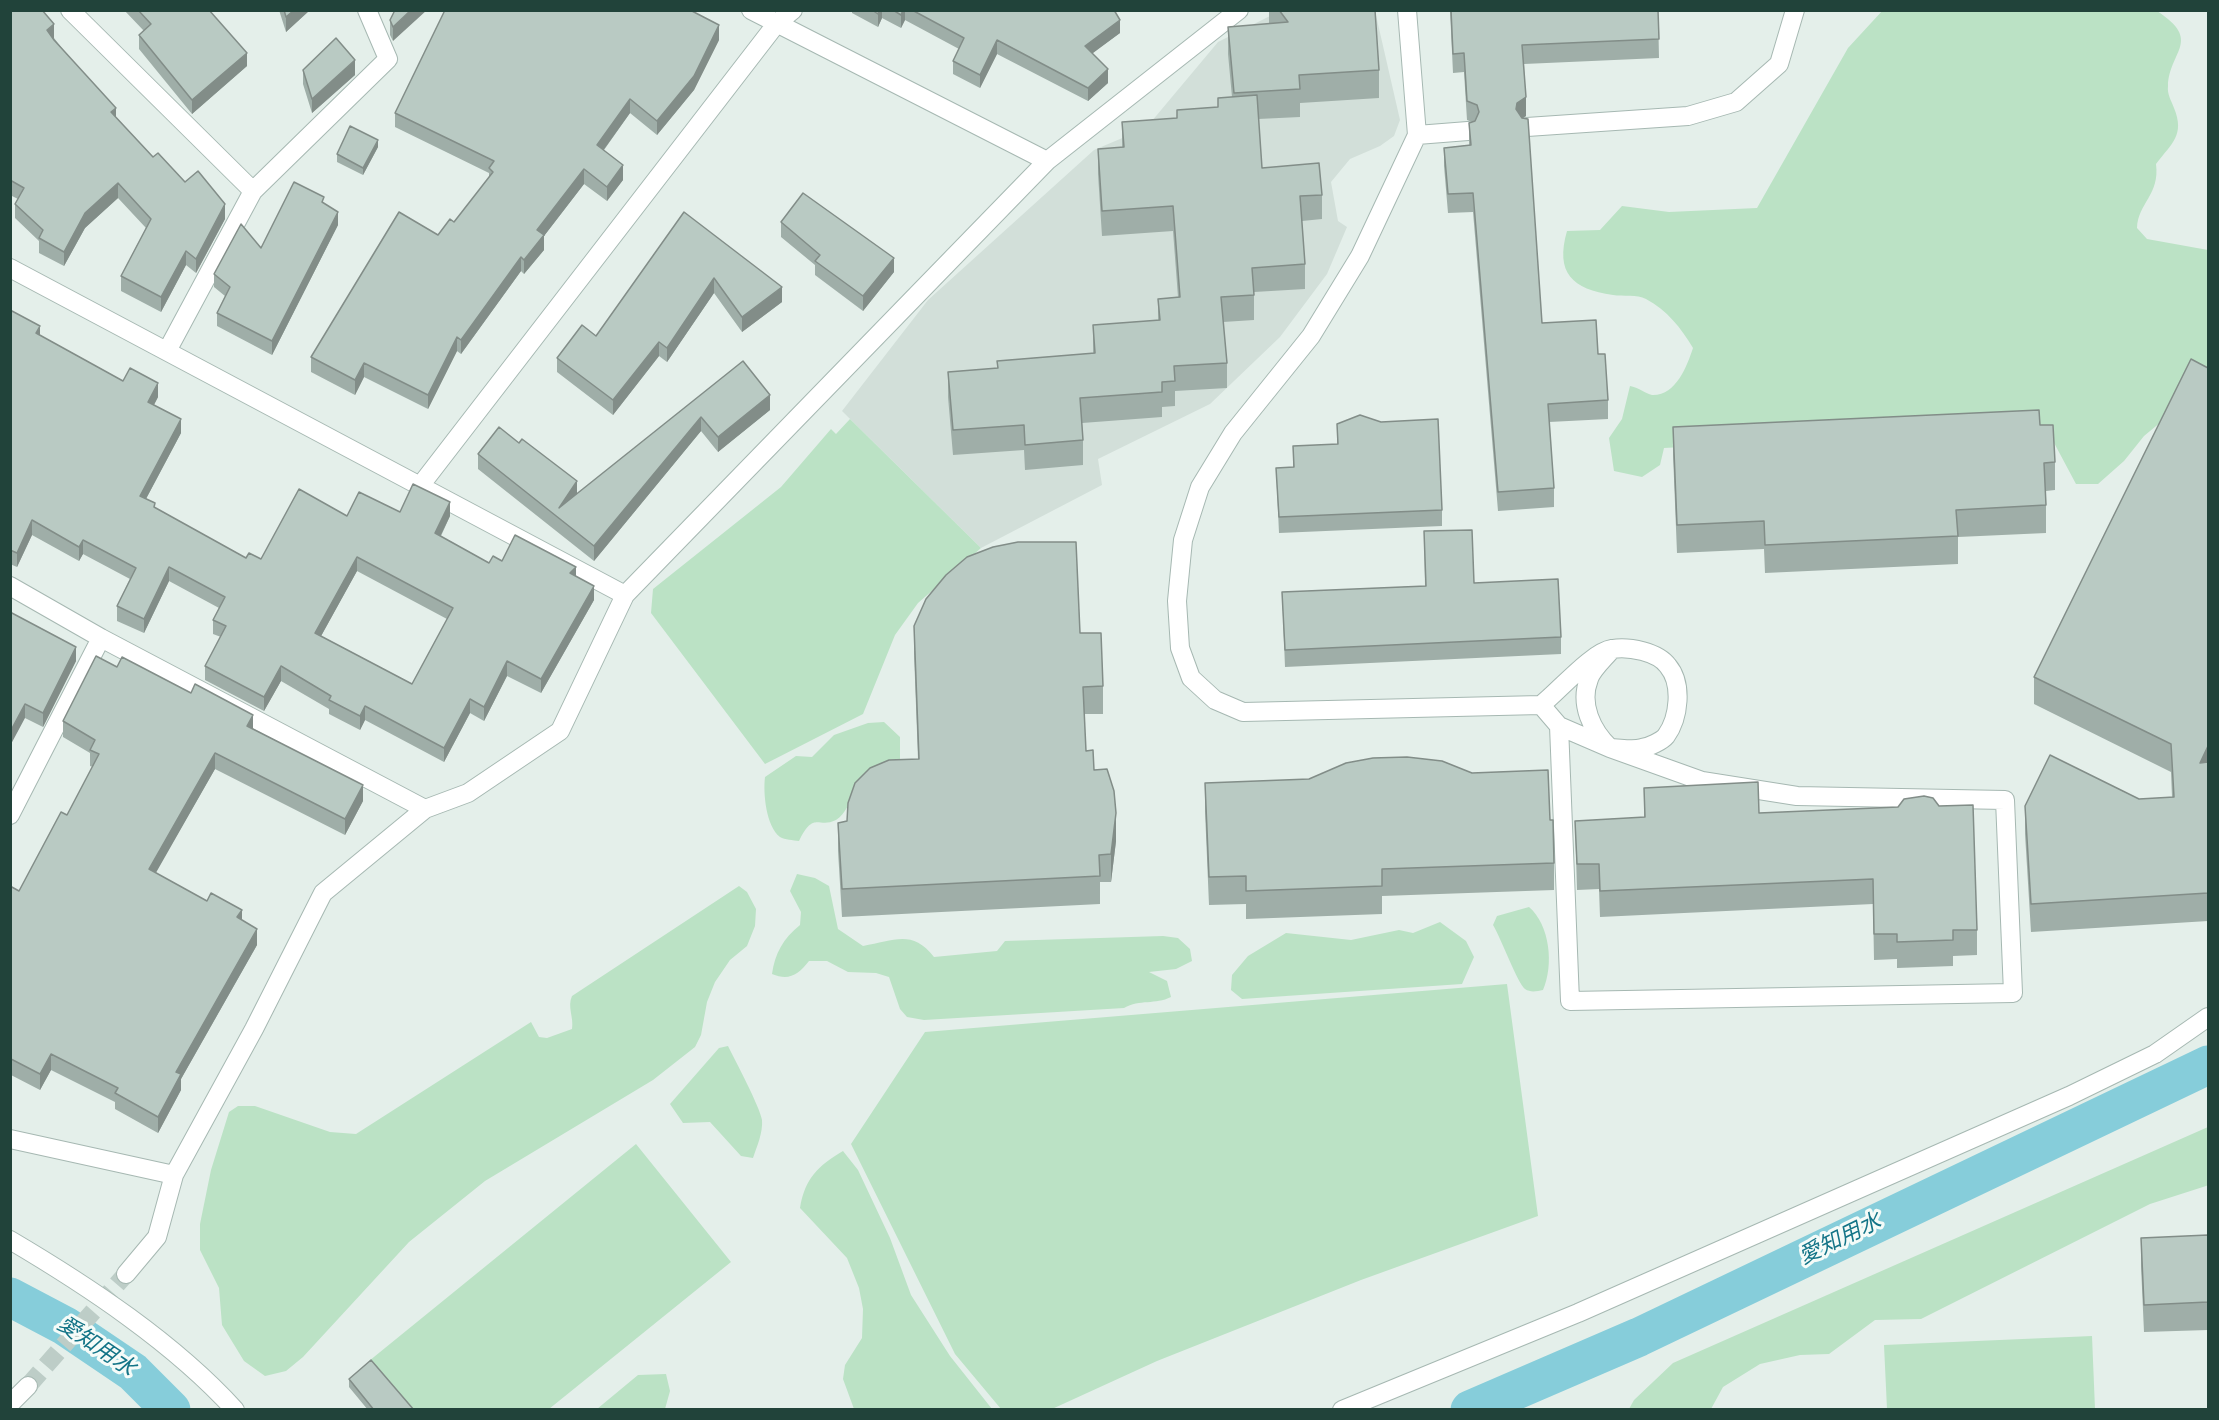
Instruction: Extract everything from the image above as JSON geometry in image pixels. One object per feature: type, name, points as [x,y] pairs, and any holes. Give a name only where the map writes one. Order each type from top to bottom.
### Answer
[{"type":"street","points":[[70,10],[253,191]]},
{"type":"street","points":[[167,351],[253,191],[388,59],[367,10]]},
{"type":"street","points":[[751,10],[1047,161]]},
{"type":"street","points":[[420,486],[777,23],[793,10]]},
{"type":"street","points":[[126,1274],[157,1237],[174,1175],[254,1029],[323,893],[425,808],[468,793],[560,730],[625,595],[1047,161],[1239,10]]},
{"type":"street","points":[[1407,10],[1417,135],[1360,256],[1330,306],[1311,336],[1233,434],[1200,488],[1183,540],[1177,601],[1180,648],[1191,678],[1215,700],[1243,712],[1540,705],[1561,690],[1583,665],[1612,649],[1647,652],[1668,665],[1676,687],[1677,714],[1665,738],[1641,749],[1610,748],[1596,735],[1586,706],[1589,679],[1612,649]]},
{"type":"street","points":[[1527,127],[1688,116],[1736,102],[1779,63],[1795,10]]},
{"type":"street","points":[[1417,135],[1468,131]]},
{"type":"street","points":[[10,268],[625,595]]},
{"type":"street","points":[[10,586],[102,638],[425,808]]},
{"type":"street","points":[[10,815],[102,638]]},
{"type":"street","points":[[1540,705],[1558,726],[1701,782],[1797,796],[2005,800],[2013,993],[1570,1001],[1558,726]]},
{"type":"street","points":[[1342,1410],[1578,1313],[2069,1096],[2155,1053],[2208,1017]]},
{"type":"street","points":[[10,1139],[174,1175]]},
{"type":"street","points":[[10,1240],[66,1273],[175,1352],[235,1410]]},
{"type":"street","points":[[10,1404],[28,1386]]},
{"type":"shaded area","points":[[1280,11],[1375,11],[1400,120],[1394,136],[1380,146],[1350,159],[1331,182],[1338,221],[1347,227],[1327,274],[1280,337],[1210,404],[1098,459],[1102,485],[981,548],[842,411],[928,300],[1094,150],[1146,128],[1218,42]]},
{"type":"green space","points":[[1883,10],[2157,11],[2171,21],[2181,39],[2170,74],[2168,89],[2177,117],[2177,132],[2172,144],[2156,164],[2155,184],[2138,219],[2137,228],[2147,239],[2208,250],[2208,383],[2144,436],[2124,461],[2098,484],[2076,484],[2052,439],[2035,428],[1664,448],[1660,465],[1642,477],[1614,471],[1609,438],[1622,419],[1630,386],[1652,395],[1668,391],[1679,379],[1693,348],[1673,320],[1661,308],[1646,299],[1599,292],[1577,283],[1565,268],[1563,258],[1567,231],[1600,230],[1622,206],[1669,212],[1757,208],[1848,48]]},
{"type":"green space","points":[[850,419],[981,548],[918,603],[895,635],[863,714],[765,764],[651,613],[653,589],[781,487],[831,429],[836,434]]},
{"type":"green space","points":[[884,722],[900,737],[900,763],[857,794],[836,820],[813,823],[799,841],[780,837],[771,825],[769,817],[765,800],[765,777],[796,756],[812,757],[834,735],[868,723]]},
{"type":"green space","points":[[797,874],[815,878],[829,886],[838,929],[863,946],[893,940],[910,940],[926,948],[934,957],[997,951],[1005,941],[1163,936],[1178,938],[1190,949],[1192,961],[1176,969],[1149,972],[1167,981],[1171,997],[1124,1008],[924,1020],[907,1017],[900,1009],[889,977],[876,973],[848,972],[827,961],[809,961],[801,970],[788,977],[772,974],[775,959],[781,947],[800,925],[801,912],[790,891]]},
{"type":"green space","points":[[739,886],[747,892],[756,909],[755,926],[747,946],[730,960],[715,982],[707,1002],[701,1035],[695,1047],[653,1080],[485,1181],[409,1242],[303,1357],[286,1371],[265,1376],[244,1361],[222,1325],[219,1288],[200,1250],[200,1224],[211,1170],[229,1112],[238,1106],[255,1106],[330,1132],[356,1134],[531,1022],[539,1037],[547,1038],[572,1029],[570,1004],[572,996]]},
{"type":"green space","points":[[1529,907],[1542,924],[1548,946],[1548,969],[1543,990],[1525,989],[1493,925],[1497,916]]},
{"type":"green space","points":[[1440,922],[1466,941],[1474,957],[1462,984],[1242,999],[1231,990],[1232,975],[1248,956],[1286,933],[1351,940],[1399,930],[1413,933]]},
{"type":"green space","points":[[1507,984],[1538,1216],[1361,1280],[1157,1361],[1052,1409],[1001,1409],[955,1354],[851,1144],[925,1032]]},
{"type":"green space","points":[[728,1046],[762,1120],[761,1135],[753,1158],[741,1156],[710,1122],[683,1123],[670,1104],[719,1048]]},
{"type":"green space","points":[[2208,1127],[2208,1185],[2206,1186],[2150,1204],[1921,1319],[1875,1320],[1829,1354],[1800,1355],[1760,1364],[1723,1387],[1711,1409],[1629,1409],[1634,1400],[1673,1363]]},
{"type":"green space","points":[[636,1144],[731,1262],[549,1409],[410,1409],[369,1361]]},
{"type":"green space","points":[[843,1151],[858,1170],[890,1238],[911,1295],[950,1356],[992,1409],[854,1409],[843,1379],[845,1365],[862,1338],[863,1309],[859,1288],[847,1258],[800,1208],[805,1189],[814,1174],[826,1162]]},
{"type":"green space","points":[[2092,1336],[2095,1409],[1887,1409],[1884,1345]]},
{"type":"green space","points":[[666,1374],[670,1391],[665,1409],[597,1409],[638,1375]]},
{"type":"building","points":[[10,10],[42,10],[54,24],[47,30],[54,40],[116,108],[111,112],[153,157],[158,153],[185,182],[198,171],[225,204],[196,259],[186,251],[161,297],[121,276],[151,219],[118,183],[85,213],[64,252],[39,238],[43,230],[15,204],[24,188],[10,180]]},
{"type":"building","points":[[138,10],[209,10],[247,53],[192,100],[139,35],[151,24]]},
{"type":"building","points":[[284,10],[294,10],[286,17]]},
{"type":"building","points":[[395,10],[411,10],[393,27],[390,20]]},
{"type":"building","points":[[445,10],[690,10],[719,25],[694,76],[657,121],[630,99],[597,145],[623,165],[607,187],[584,169],[537,230],[544,235],[524,260],[521,257],[461,340],[457,337],[428,395],[364,363],[355,380],[311,357],[399,212],[438,235],[450,219],[454,222],[493,172],[489,168],[494,161],[395,113]]},
{"type":"building","points":[[893,10],[903,10],[901,15]]},
{"type":"building","points":[[912,10],[1114,10],[1120,20],[1085,46],[1108,69],[1088,88],[997,40],[980,75],[953,61],[964,38]]},
{"type":"building","points":[[1279,10],[1375,10],[1379,70],[1299,75],[1300,89],[1234,93],[1228,27],[1288,22]]},
{"type":"building","points":[[1451,10],[1658,10],[1659,39],[1522,45],[1526,97],[1517,103],[1516,109],[1522,118],[1528,119],[1542,323],[1596,320],[1598,354],[1605,354],[1608,400],[1548,404],[1554,488],[1498,492],[1473,193],[1448,194],[1444,148],[1471,145],[1469,123],[1475,121],[1479,112],[1477,105],[1467,101],[1464,53],[1453,54]]},
{"type":"building","points":[[336,38],[355,60],[312,99],[303,70]]},
{"type":"building","points":[[1257,95],[1262,168],[1319,163],[1322,195],[1300,196],[1305,264],[1252,268],[1254,295],[1221,297],[1227,363],[1174,366],[1175,381],[1162,382],[1162,392],[1080,398],[1083,440],[1025,445],[1024,425],[953,430],[948,372],[998,368],[997,361],[1095,353],[1093,325],[1160,320],[1158,299],[1180,297],[1173,206],[1102,211],[1098,149],[1124,147],[1122,122],[1177,118],[1177,110],[1218,107],[1218,98]]},
{"type":"building","points":[[350,126],[378,140],[363,168],[337,154]]},
{"type":"building","points":[[294,182],[324,197],[322,202],[338,212],[272,341],[217,313],[230,287],[214,274],[241,224],[261,248]]},
{"type":"building","points":[[803,193],[894,258],[863,296],[815,261],[820,255],[781,222]]},
{"type":"building","points":[[684,212],[782,287],[742,317],[714,278],[667,348],[659,342],[613,400],[557,358],[582,325],[596,336]]},
{"type":"building","points":[[12,311],[40,326],[36,333],[123,381],[130,368],[158,383],[148,402],[181,419],[140,496],[155,503],[154,507],[246,558],[249,553],[261,559],[299,489],[347,516],[359,492],[400,512],[413,484],[450,502],[435,533],[489,563],[493,556],[502,561],[515,535],[576,567],[570,573],[594,586],[541,679],[507,661],[484,707],[470,699],[444,748],[365,706],[360,716],[329,700],[331,696],[281,666],[264,697],[205,666],[226,626],[213,620],[225,597],[169,567],[144,619],[117,606],[136,568],[83,540],[79,547],[32,520],[17,553],[10,550],[10,314]],"holes":[[[357,557],[453,608],[412,684],[315,633]]]},
{"type":"building","points":[[2191,359],[2208,368],[2208,746],[2200,763],[2208,762],[2208,893],[2031,904],[2025,806],[2050,755],[2139,799],[2174,797],[2171,744],[2034,677]]},
{"type":"building","points":[[743,361],[770,395],[718,437],[701,417],[594,546],[478,454],[499,427],[519,443],[522,439],[577,481],[559,508]]},
{"type":"building","points":[[2039,410],[2040,425],[2053,425],[2055,462],[2044,463],[2046,505],[1956,510],[1958,536],[1765,545],[1764,521],[1677,525],[1673,427]]},
{"type":"building","points":[[1360,415],[1381,422],[1438,419],[1442,510],[1279,517],[1276,468],[1294,467],[1293,446],[1338,444],[1337,424]]},
{"type":"building","points":[[1472,530],[1474,583],[1558,579],[1561,637],[1285,650],[1282,592],[1426,586],[1424,531]]},
{"type":"building","points":[[1018,542],[1076,542],[1080,633],[1101,633],[1103,686],[1083,687],[1086,751],[1093,750],[1094,770],[1107,769],[1114,791],[1116,813],[1111,854],[1099,855],[1100,876],[842,889],[838,823],[847,821],[848,803],[855,783],[870,768],[889,760],[919,759],[914,626],[926,599],[946,575],[967,557],[993,547]]},
{"type":"building","points":[[10,612],[76,647],[43,713],[25,704],[10,732]]},
{"type":"building","points":[[96,656],[117,667],[122,657],[191,693],[195,684],[253,715],[247,726],[363,785],[345,819],[215,753],[149,869],[207,901],[211,893],[242,910],[237,917],[257,929],[176,1072],[181,1074],[158,1117],[115,1093],[118,1088],[51,1054],[40,1074],[10,1060],[10,886],[19,891],[61,812],[67,815],[99,754],[90,750],[95,740],[63,721]]},
{"type":"building","points":[[1407,757],[1442,761],[1472,773],[1548,770],[1554,863],[1382,869],[1382,886],[1246,891],[1246,876],[1209,877],[1205,783],[1309,779],[1346,763],[1373,758]]},
{"type":"building","points":[[1758,782],[1759,813],[1898,807],[1904,799],[1924,796],[1933,798],[1939,806],[1973,805],[1977,930],[1953,930],[1953,940],[1897,942],[1897,934],[1874,934],[1873,879],[1600,891],[1599,864],[1577,864],[1575,821],[1645,817],[1644,788]]},
{"type":"building","points":[[2208,1235],[2208,1302],[2144,1305],[2141,1238]]},
{"type":"building","points":[[371,1360],[414,1410],[374,1410],[349,1379]]},
{"type":"waterway","name":"愛知用水","points":[[1470,1410],[1639,1337],[2208,1065]]},
{"type":"waterway","name":"愛知用水","points":[[10,1297],[65,1326],[133,1372],[171,1410]]},
{"type":"tunnel","points":[[28,1386],[126,1274]]}]
